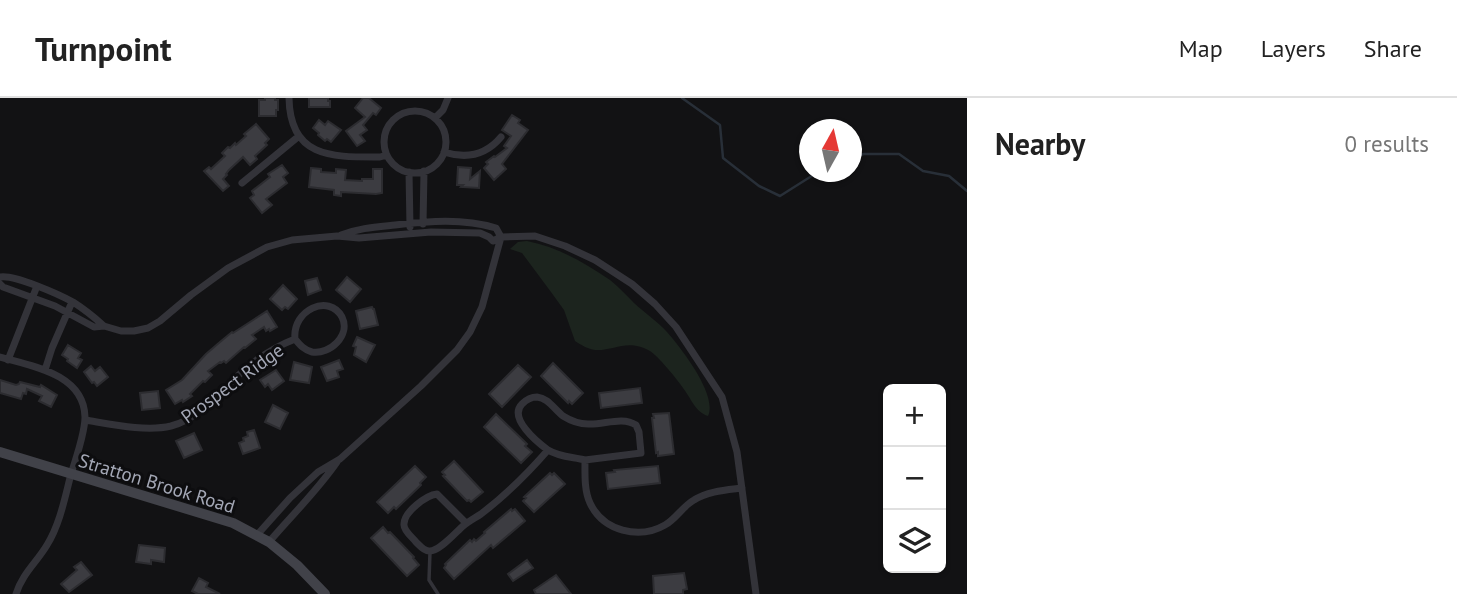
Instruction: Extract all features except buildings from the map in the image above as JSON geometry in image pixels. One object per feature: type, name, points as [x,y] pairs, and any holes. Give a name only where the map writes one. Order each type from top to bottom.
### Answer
[{"type":"street","points":[[289,98],[294,127],[304,143],[316,150],[338,157],[387,155]]},
{"type":"street","points":[[435,118],[443,110],[448,98]]},
{"type":"street","points":[[409,111],[427,113],[435,118],[445,133],[444,152],[433,167],[409,172],[392,163],[384,146],[384,136],[393,120],[400,115],[409,111]]},
{"type":"street","points":[[242,183],[299,136]]},
{"type":"street","points":[[444,152],[456,156],[476,154],[487,150],[501,137]]},
{"type":"street","points":[[424,171],[424,232]]},
{"type":"street","points":[[409,172],[410,233]]},
{"type":"street","points":[[269,542],[340,459],[457,350],[470,332],[482,307],[501,237],[496,228],[481,223],[424,221],[356,229],[337,236]]},
{"type":"street","points":[[0,284],[94,327],[134,331],[148,328],[160,321],[228,268],[267,247],[292,240],[424,232],[480,233],[493,241],[501,237],[535,236],[565,246],[612,270],[655,304],[676,327],[722,397],[737,452],[756,594]]},
{"type":"street","points":[[0,277],[5,276],[37,286],[72,302],[104,326]]},
{"type":"street","points":[[16,594],[27,571],[52,536],[85,420],[85,412],[73,387],[61,377],[4,358],[37,286]]},
{"type":"street","points":[[45,370],[72,302]]},
{"type":"street","name":"Prospect Ridge","points":[[327,306],[341,316],[344,327],[341,338],[326,350],[312,352],[295,339],[294,330],[299,319],[311,309],[327,306]]},
{"type":"street","name":"Prospect Ridge","points":[[85,420],[156,428],[181,423],[216,398],[247,368],[295,339]]},
{"type":"street","points":[[541,397],[563,416],[576,423],[591,425],[626,421],[636,425],[640,453],[585,460],[548,450],[519,422],[517,412],[522,404],[532,398],[541,397]]},
{"type":"street","points":[[467,523],[437,494],[429,495],[409,512],[404,526],[422,548],[430,552],[437,550],[517,483],[548,450]]},
{"type":"street","name":"Stratton Brook Road","points":[[0,452],[233,523],[269,542],[297,565],[325,594]]},
{"type":"street","points":[[257,535],[318,472],[340,459]]},
{"type":"street","points":[[585,460],[586,493],[591,505],[600,517],[622,531],[653,531],[667,525],[693,500],[711,493],[742,488]]},
{"type":"lane","points":[[430,552],[429,580],[438,594]]},
{"type":"shaded area","points":[[527,241],[560,251],[601,274],[663,328],[689,360],[703,384],[710,407],[708,416],[696,408],[672,374],[650,351],[635,345],[595,350],[575,341],[564,310],[522,253],[510,249],[518,242]]},
{"type":"waterway","points":[[682,98],[720,125],[723,158],[759,186],[780,196],[802,182]]},
{"type":"waterway","points":[[862,154],[899,154],[923,171],[949,176],[967,191]]}]
